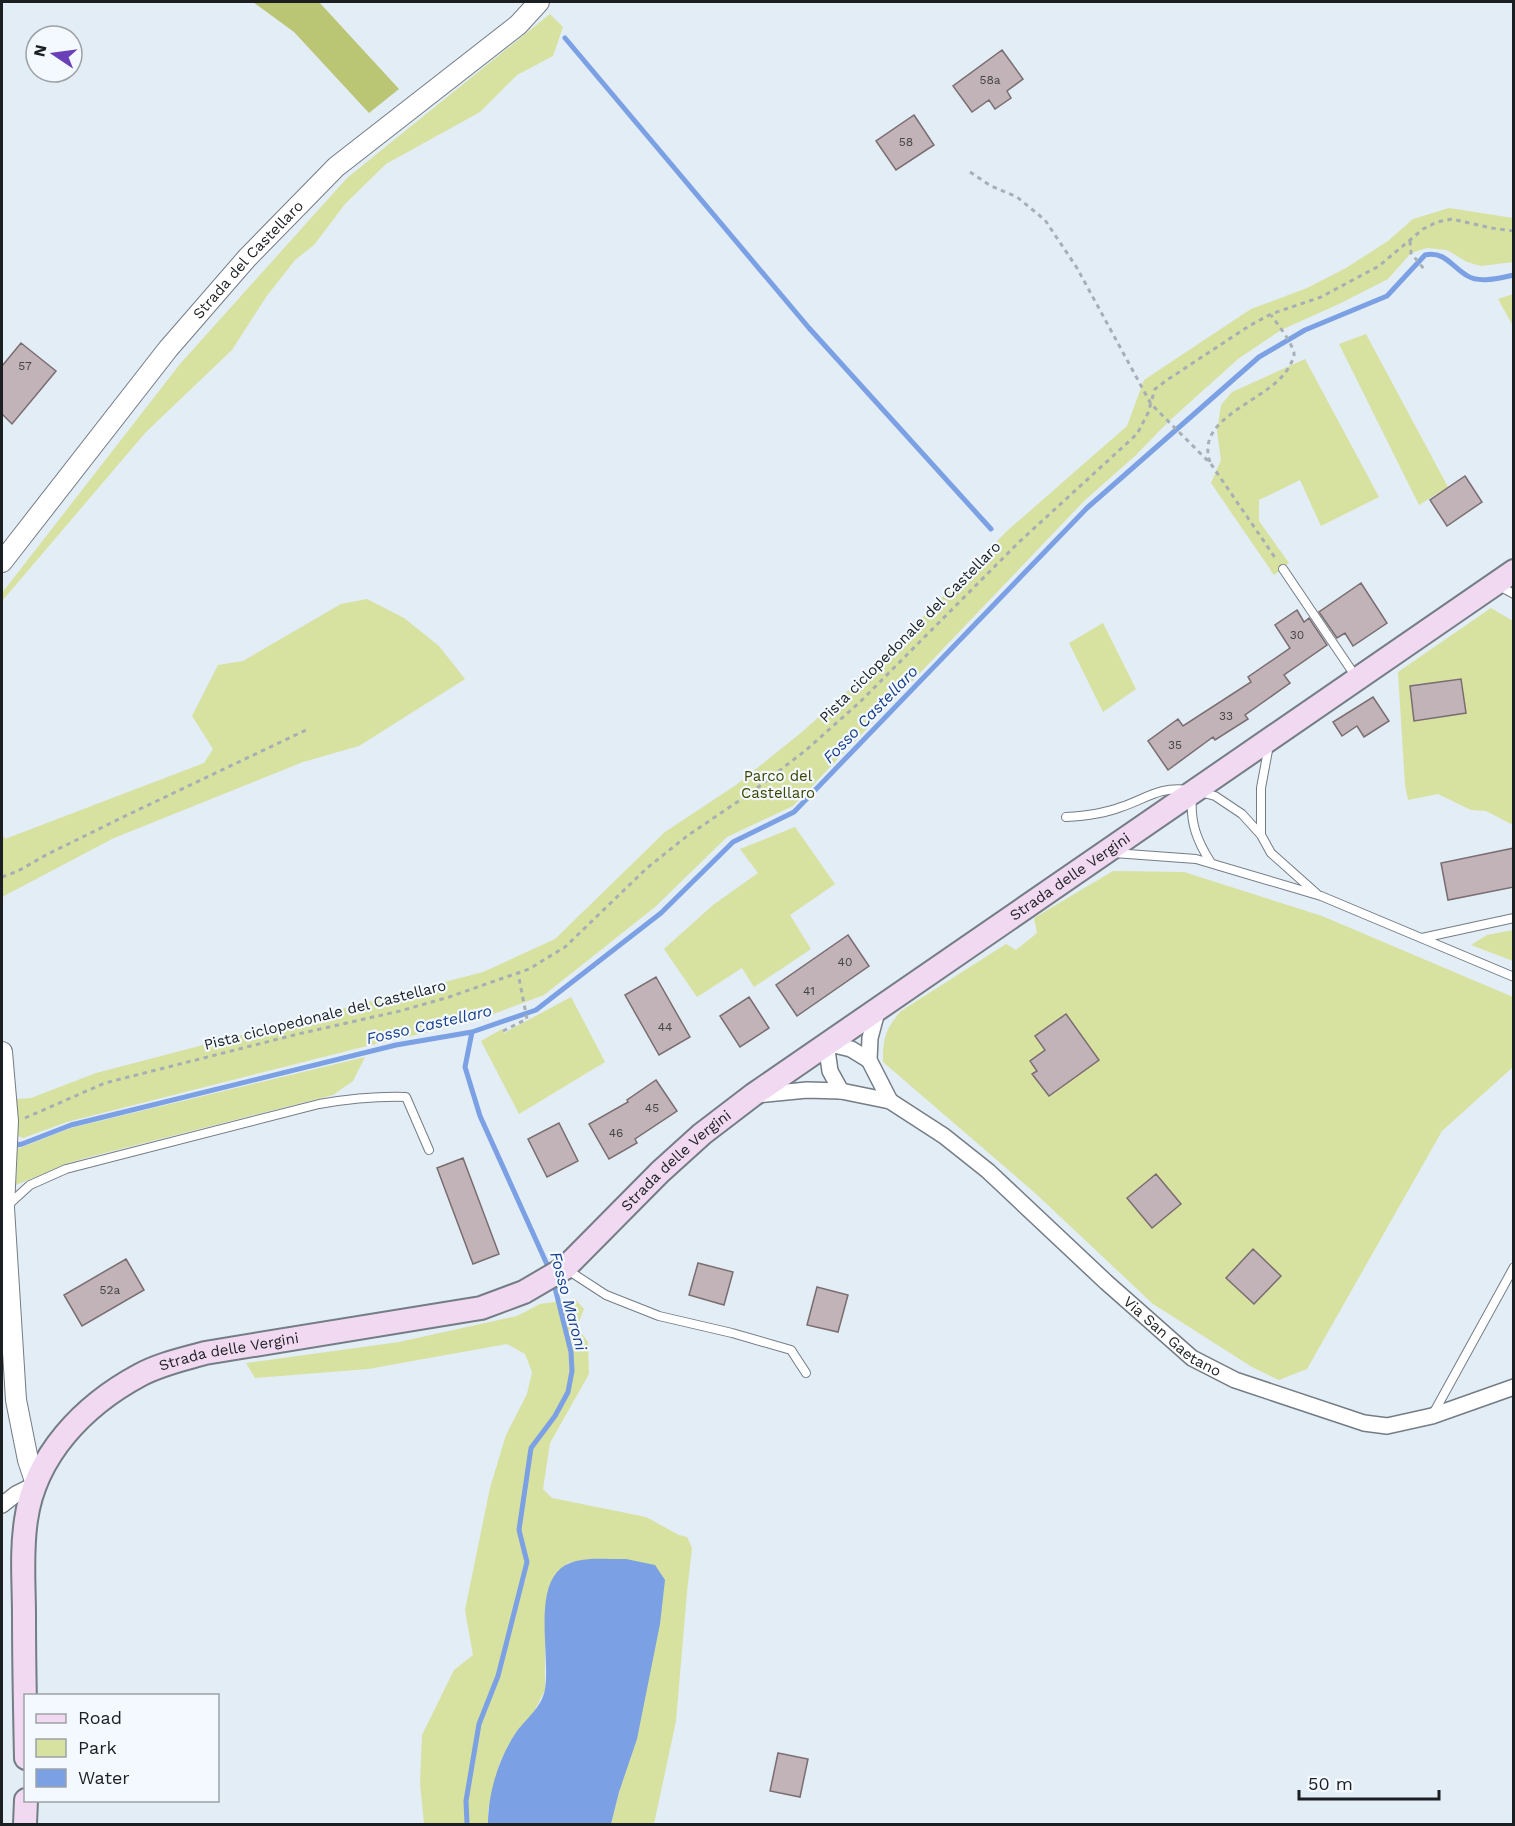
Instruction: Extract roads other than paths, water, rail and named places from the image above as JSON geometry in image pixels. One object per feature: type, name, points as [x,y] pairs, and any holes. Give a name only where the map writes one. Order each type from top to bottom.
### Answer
[{"type":"main road","name":"Strada delle Vergini","points":[[25,1694],[23,1555],[26,1519],[36,1484],[47,1459],[69,1430],[89,1410],[142,1374],[205,1353],[481,1308],[524,1292],[565,1268],[660,1172],[702,1134],[753,1095],[1357,678],[1504,589],[1514,571]]},
{"type":"main road","points":[[25,1824],[26,1802]]},
{"type":"street","name":"Strada del Castellaro","points":[[2,562],[168,349],[247,258],[336,167],[518,25],[539,2]]},
{"type":"street","points":[[841,1091],[831,1071],[826,1043],[850,1049],[869,1060],[870,1038],[878,1008]]},
{"type":"street","points":[[2,1052],[12,1127],[5,1161],[4,1208],[16,1400],[27,1460],[36,1484],[16,1494],[2,1505]]},
{"type":"street","name":"Via San Gaetano","points":[[869,1060],[890,1101]]},
{"type":"street","name":"Via San Gaetano","points":[[753,1095],[807,1090],[841,1091],[890,1101],[944,1136],[988,1171],[1106,1282],[1192,1358],[1235,1380],[1364,1424],[1387,1426],[1432,1416],[1514,1387]]},
{"type":"lane","points":[[1283,569],[1357,678]]},
{"type":"lane","points":[[1261,835],[1261,788],[1270,737]]},
{"type":"lane","points":[[1066,817],[1087,816],[1123,807],[1164,789],[1193,790],[1215,796],[1242,814],[1261,835],[1271,853],[1321,896]]},
{"type":"lane","points":[[1193,790],[1191,820],[1195,834],[1211,863]]},
{"type":"lane","points":[[1103,852],[1180,857],[1211,863],[1321,896],[1514,976]]},
{"type":"lane","points":[[1420,938],[1514,918]]},
{"type":"lane","points":[[4,1208],[30,1185],[66,1168],[319,1104],[350,1099],[383,1096],[406,1097],[429,1149]]},
{"type":"lane","points":[[1432,1416],[1514,1266]]},
{"type":"lane","points":[[565,1268],[606,1295],[659,1316],[791,1350],[806,1373]]},
{"type":"water","points":[[626,1559],[655,1565],[665,1580],[660,1624],[637,1739],[611,1824],[488,1824],[492,1789],[499,1766],[515,1734],[537,1708],[545,1689],[545,1612],[550,1583],[564,1566],[580,1560]]},
{"type":"waterway","points":[[565,38],[809,328],[991,529]]},
{"type":"waterway","name":"Fosso Castellaro","points":[[12,1146],[71,1125],[396,1045],[472,1032],[536,1010],[661,913],[733,842],[794,812],[1087,508],[1259,357],[1305,330],[1387,296],[1425,255],[1443,257],[1471,278],[1489,280],[1514,275]]},
{"type":"waterway","name":"Fosso Maroni","points":[[472,1032],[465,1067],[480,1116],[550,1271]]},
{"type":"waterway","name":"Fosso Maroni","points":[[467,1824],[466,1801],[479,1724],[498,1676],[527,1562],[519,1530],[531,1448],[555,1416],[568,1392],[572,1371],[571,1352],[553,1280]]},
{"type":"park label","name":"Parco del Castellaro","points":[[778,784]]}]
